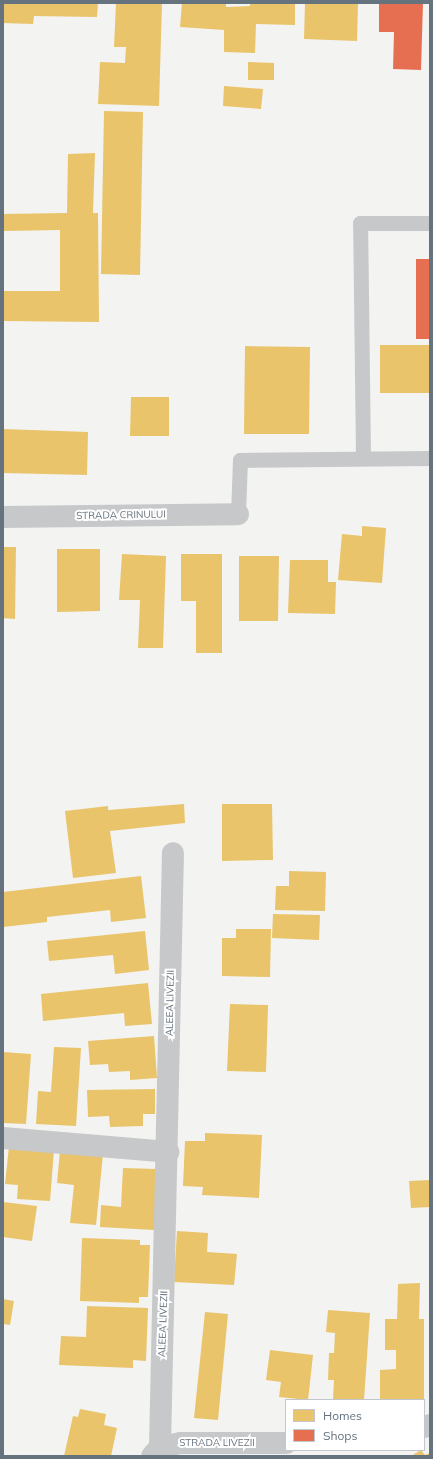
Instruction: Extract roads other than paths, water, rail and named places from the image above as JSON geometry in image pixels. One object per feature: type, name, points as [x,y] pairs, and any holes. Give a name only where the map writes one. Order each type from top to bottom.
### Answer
[{"type":"street","name":"STRADA CRINULUI","points":[[3,517],[238,514]]},
{"type":"street","name":"ALEEA LIVEZII","points":[[156,1452],[168,1152],[173,853]]},
{"type":"street","points":[[3,1138],[168,1152]]},
{"type":"street","name":"STRADA LIVEZII","points":[[156,1452],[181,1443],[285,1443]]},
{"type":"lane","points":[[363,458],[360,223],[430,223]]},
{"type":"lane","points":[[238,514],[240,460],[430,458]]}]
